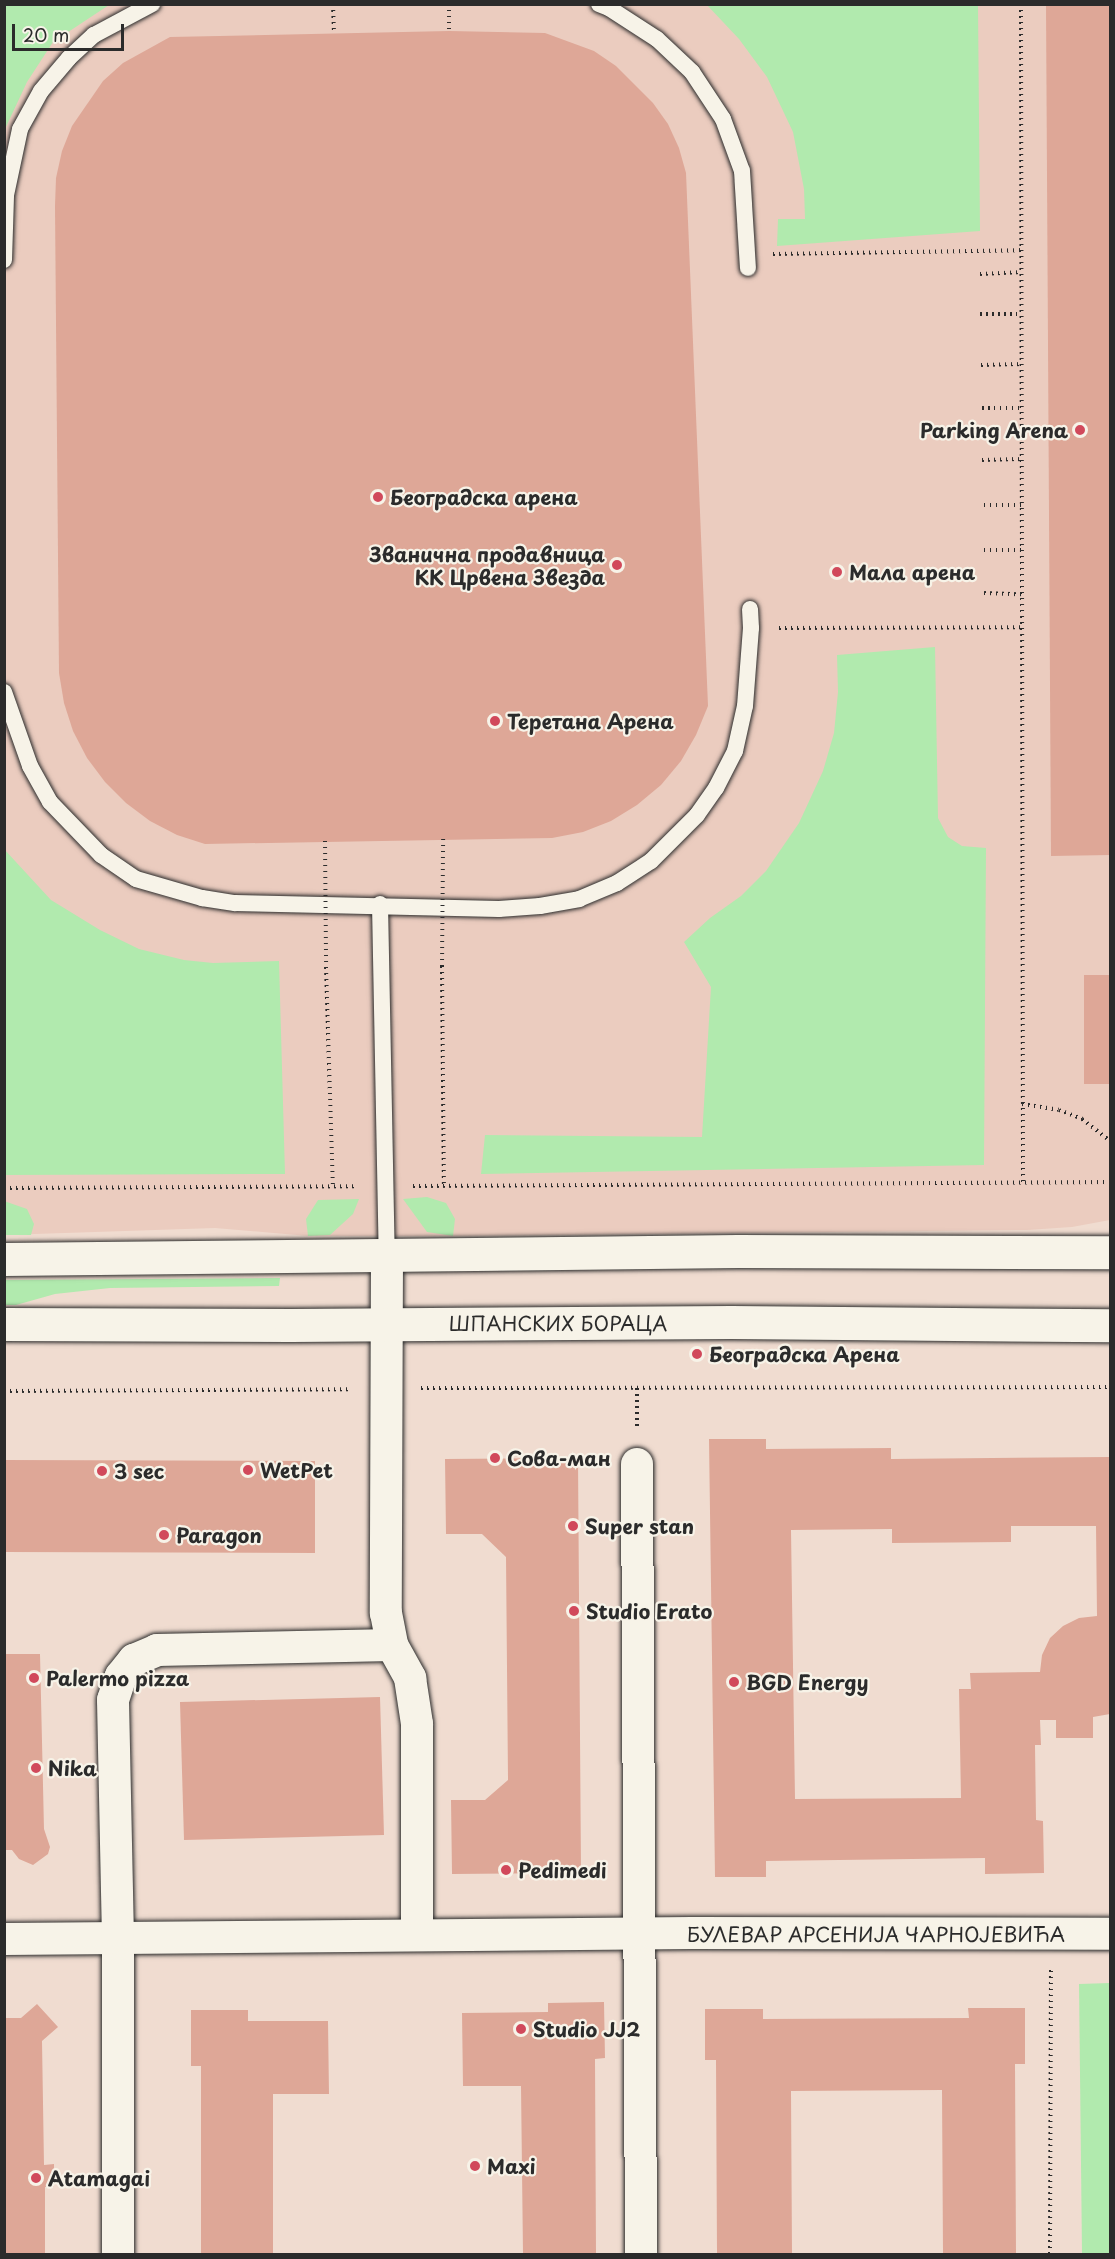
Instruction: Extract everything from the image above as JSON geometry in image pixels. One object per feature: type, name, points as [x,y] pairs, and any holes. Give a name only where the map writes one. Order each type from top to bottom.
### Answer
[{"type":"street","points":[[4,1259],[738,1251],[1110,1252]]},
{"type":"street","points":[[387,1255],[389,1388],[385,1567],[388,1629],[392,1645],[410,1678],[417,1724],[417,1935]]},
{"type":"street","name":"ШПАНСКИХ БОРАЦА","points":[[4,1324],[731,1322],[1110,1325]]},
{"type":"street","points":[[637,1464],[641,2254]]},
{"type":"street","points":[[118,2254],[118,1939],[113,1700],[121,1676],[134,1660],[157,1650],[392,1645]]},
{"type":"street","name":"БУЛЕВАР АРСЕНИЈА ЧАРНОЈЕВИЋА","points":[[4,1939],[417,1935],[1110,1934]]},
{"type":"lane","points":[[4,260],[6,195],[20,129],[41,91],[69,58],[94,35],[152,4]]},
{"type":"lane","points":[[599,4],[657,39],[692,72],[723,119],[742,171],[747,261]]},
{"type":"lane","points":[[4,692],[30,766],[50,802],[101,855],[136,879],[202,898],[235,903],[380,904],[499,909],[540,906],[588,895],[617,883],[651,861],[697,815],[716,788],[735,751],[746,706],[750,609]]},
{"type":"lane","points":[[380,904],[387,1255]]},
{"type":"path","points":[[333,4],[334,32]]},
{"type":"path","points":[[449,4],[449,31]]},
{"type":"path","points":[[1021,4],[1023,1183]]},
{"type":"path","points":[[747,261],[1021,250]]},
{"type":"path","points":[[980,274],[1021,272]]},
{"type":"path","points":[[980,314],[1021,314]]},
{"type":"path","points":[[981,365],[1021,364]]},
{"type":"path","points":[[982,408],[1021,408]]},
{"type":"path","points":[[982,460],[1022,459]]},
{"type":"path","points":[[984,505],[1022,505]]},
{"type":"path","points":[[984,550],[1022,550]]},
{"type":"path","points":[[984,593],[1022,594]]},
{"type":"path","points":[[751,628],[1021,627]]},
{"type":"path","points":[[443,839],[444,1185]]},
{"type":"path","points":[[325,841],[326,967],[333,1185]]},
{"type":"path","points":[[1022,1104],[1059,1110],[1082,1119],[1110,1141]]},
{"type":"path","points":[[4,1188],[1110,1182]]},
{"type":"path","points":[[4,1391],[1110,1387]]},
{"type":"path","points":[[637,1388],[637,1464]]},
{"type":"path","points":[[1050,2254],[1051,1934]]},
{"type":"shaded area","points":[[4,5],[1110,5],[1110,1220],[1072,1227],[1027,1230],[308,1236],[215,1228],[5,1235]]},
{"type":"green space","points":[[5,4],[109,5],[53,42],[27,82],[5,129]]},
{"type":"green space","points":[[707,5],[978,5],[980,231],[777,246],[778,219],[805,219],[804,189],[793,132],[767,77],[739,39]]},
{"type":"green space","points":[[935,647],[938,818],[948,837],[962,846],[986,848],[984,1165],[481,1174],[485,1135],[702,1137],[711,987],[684,942],[710,918],[741,896],[766,871],[799,823],[823,771],[834,733],[838,692],[837,655]]},
{"type":"green space","points":[[4,849],[51,900],[100,930],[139,949],[184,960],[213,963],[279,961],[285,1174],[5,1175]]},
{"type":"green space","points":[[427,1197],[446,1203],[455,1219],[453,1236],[427,1232],[403,1199]]},
{"type":"green space","points":[[359,1199],[353,1214],[330,1235],[308,1236],[306,1219],[318,1200]]},
{"type":"green space","points":[[4,1201],[27,1209],[34,1224],[31,1235],[5,1235]]},
{"type":"green space","points":[[280,1278],[279,1286],[110,1288],[55,1294],[16,1305],[5,1305],[5,1280]]},
{"type":"green space","points":[[1110,1983],[1110,2254],[1082,2254],[1079,1984]]},
{"type":"building","name":"Parking Arena","points":[[1046,4],[1110,4],[1110,855],[1051,856]]},
{"type":"building","name":"Београдска арена","points":[[449,31],[545,33],[594,51],[616,66],[653,103],[668,124],[679,148],[686,173],[708,706],[696,735],[681,761],[661,785],[637,805],[611,821],[583,832],[552,838],[205,844],[177,835],[150,821],[126,803],[105,782],[87,758],[73,731],[64,703],[59,673],[55,206],[56,178],[62,151],[72,126],[103,81],[123,63],[170,37]]},
{"type":"building","points":[[1084,975],[1110,975],[1110,1084],[1084,1084]]},
{"type":"building","points":[[709,1439],[766,1439],[766,1449],[891,1448],[891,1459],[1110,1457],[1110,1714],[1093,1717],[1093,1738],[1056,1738],[1056,1720],[1040,1720],[1041,1745],[1035,1745],[1036,1820],[1043,1821],[1044,1873],[985,1874],[985,1858],[766,1861],[766,1877],[715,1877]],"holes":[[[1011,1526],[1096,1526],[1097,1616],[1079,1618],[1063,1626],[1050,1638],[1042,1655],[1040,1672],[970,1673],[971,1689],[959,1689],[961,1798],[795,1799],[791,1530],[892,1529],[892,1543],[1011,1542]]]},
{"type":"building","points":[[578,1458],[581,1873],[452,1874],[451,1800],[485,1800],[508,1780],[506,1557],[482,1534],[446,1534],[445,1459]]},
{"type":"building","points":[[4,1460],[315,1461],[315,1553],[4,1552]]},
{"type":"building","points":[[4,1654],[40,1654],[44,1829],[50,1847],[48,1854],[33,1865],[19,1859],[12,1850],[4,1850]]},
{"type":"building","points":[[380,1697],[384,1835],[184,1840],[180,1702]]},
{"type":"building","points":[[604,2002],[605,2058],[595,2059],[596,2254],[523,2254],[521,2086],[463,2086],[462,2013],[548,2012],[548,2003]]},
{"type":"building","points":[[37,2004],[58,2027],[42,2041],[44,2165],[54,2164],[54,2187],[45,2187],[45,2254],[4,2254],[4,2018],[21,2018]]},
{"type":"building","points":[[968,2008],[1025,2008],[1025,2064],[1015,2064],[1016,2254],[943,2254],[942,2090],[791,2091],[792,2254],[717,2254],[716,2060],[705,2060],[705,2009],[763,2009],[763,2019],[969,2018]]},
{"type":"building","points":[[191,2010],[248,2010],[248,2021],[328,2021],[329,2094],[273,2094],[273,2254],[201,2254],[201,2066],[191,2066]]},
{"type":"place","name":"Parking Arena","points":[[1080,430]]},
{"type":"place","name":"Београдска арена","points":[[378,497]]},
{"type":"place","name":"Званична продавница КК Црвена Звезда","points":[[617,565]]},
{"type":"place","name":"Мала арена","points":[[837,572]]},
{"type":"place","name":"Теретана Арена","points":[[495,721]]},
{"type":"place","name":"Београдска Арена","points":[[697,1354]]},
{"type":"place","name":"Сова-ман","points":[[495,1458]]},
{"type":"place","name":"WetPet","points":[[248,1470]]},
{"type":"place","name":"3 sec","points":[[102,1471]]},
{"type":"place","name":"Super stan","points":[[573,1526]]},
{"type":"place","name":"Paragon","points":[[164,1535]]},
{"type":"place","name":"Studio Erato","points":[[574,1611]]},
{"type":"place","name":"Palermo pizza","points":[[34,1678]]},
{"type":"place","name":"BGD Energy","points":[[734,1682]]},
{"type":"place","name":"Nika","points":[[36,1768]]},
{"type":"place","name":"Pedimedi","points":[[506,1870]]},
{"type":"place","name":"Studio JJ2","points":[[521,2029]]},
{"type":"place","name":"Maxi","points":[[475,2166]]},
{"type":"place","name":"Atamagai","points":[[36,2178]]}]
